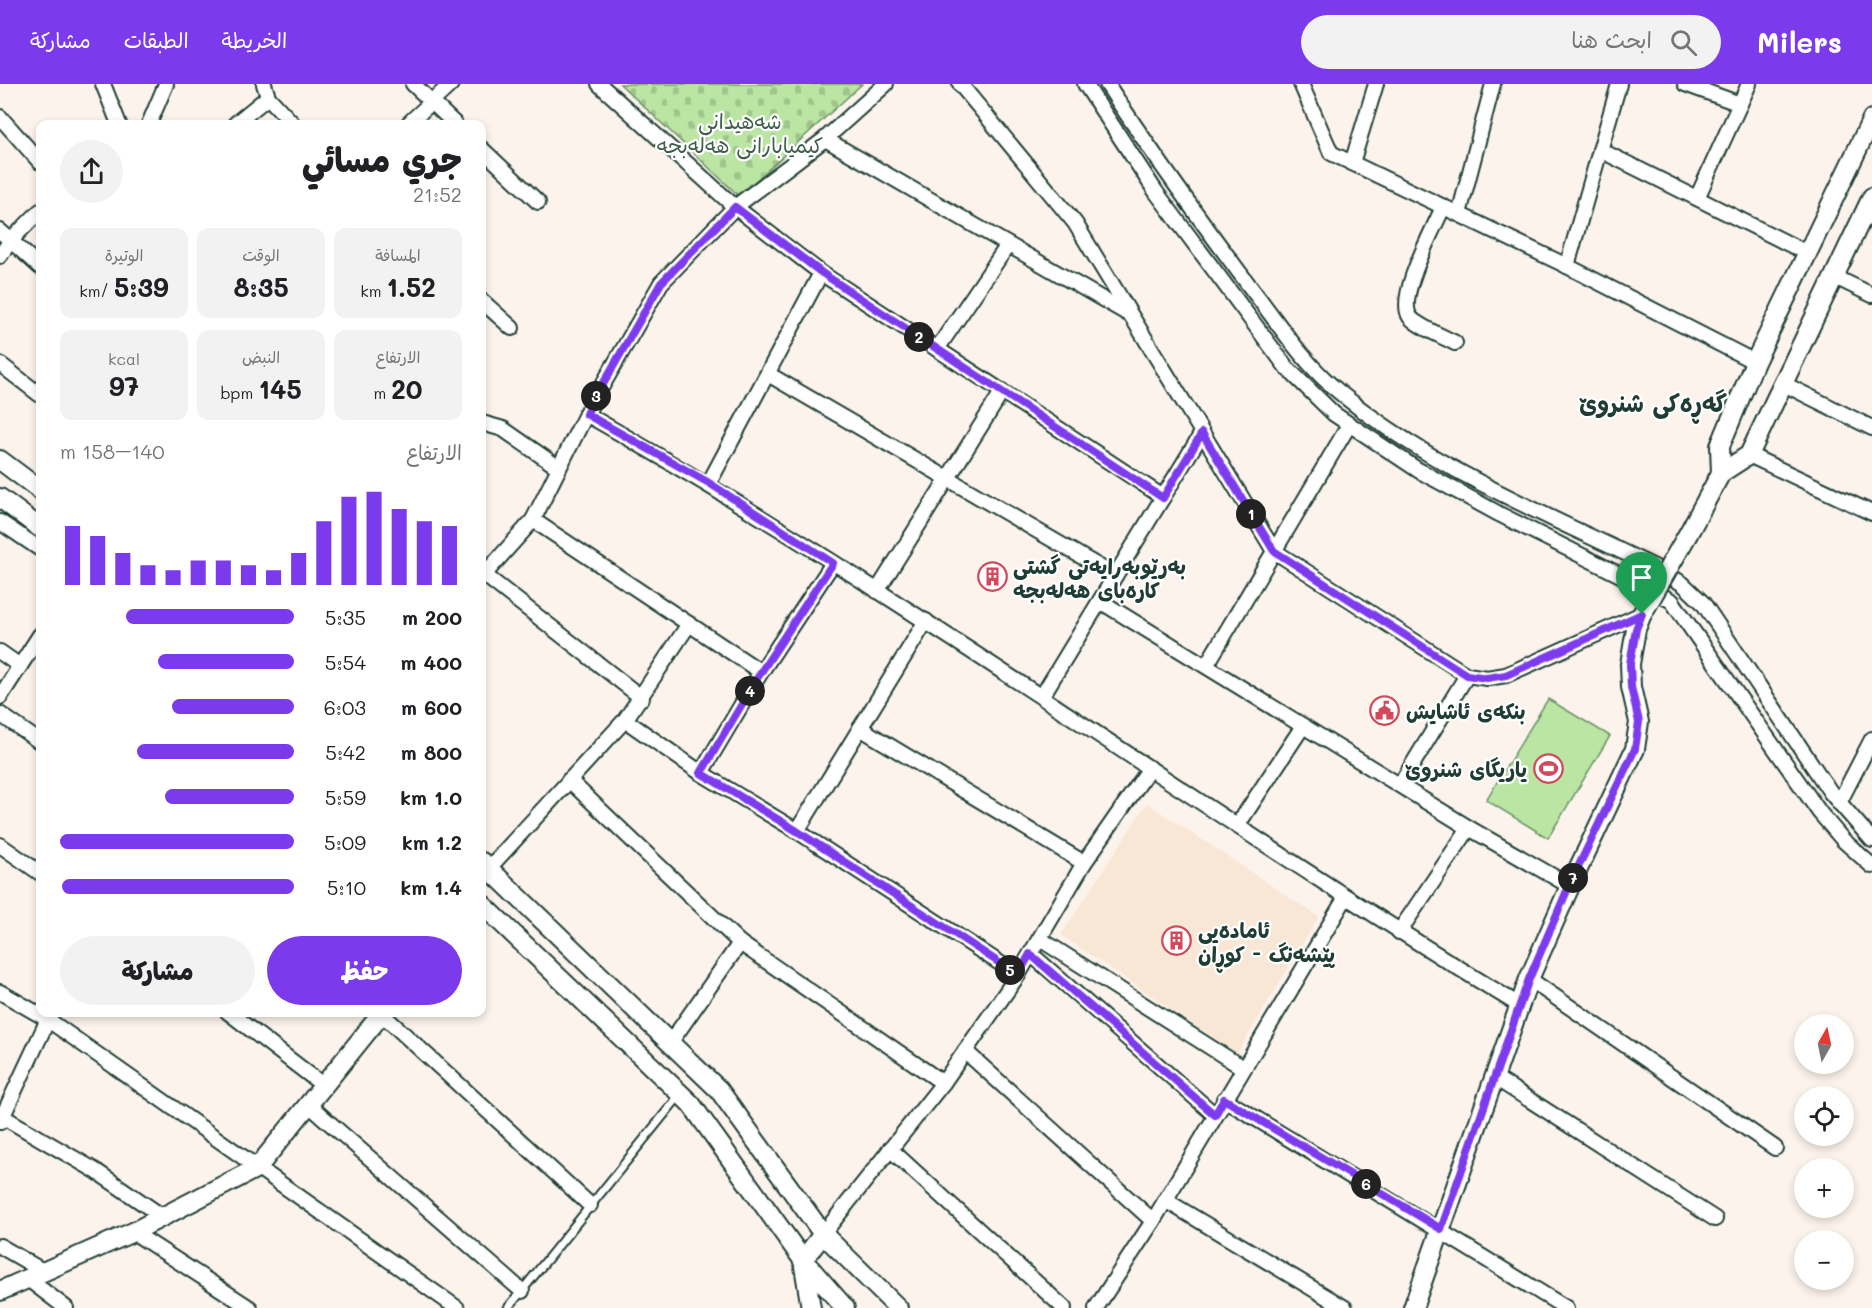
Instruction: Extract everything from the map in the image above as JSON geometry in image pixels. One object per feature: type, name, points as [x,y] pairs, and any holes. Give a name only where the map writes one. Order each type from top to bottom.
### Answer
[{"type":"street","points":[[103,84],[117,120]]},
{"type":"street","points":[[151,120],[166,84]]},
{"type":"street","points":[[412,84],[451,120]]},
{"type":"street","points":[[412,120],[451,84]]},
{"type":"street","points":[[599,84],[735,207],[822,273],[1163,498]]},
{"type":"street","points":[[486,571],[533,520],[586,414],[656,290],[671,271],[735,207],[825,139],[886,84]]},
{"type":"street","points":[[960,84],[1076,223],[1274,551],[1467,675],[1487,678],[1506,675],[1642,614]]},
{"type":"street","points":[[1085,84],[1156,192],[1283,363],[1308,391],[1349,425],[1437,481],[1672,601],[1820,813],[1843,840],[1872,866]]},
{"type":"street","points":[[1107,84],[1232,262],[1304,357],[1332,386],[1369,415],[1447,464],[1497,492],[1660,570],[1687,587],[1708,611],[1839,803],[1872,840]]},
{"type":"street","points":[[1301,84],[1331,153],[1567,266],[1755,362]]},
{"type":"street","points":[[1352,163],[1376,84]]},
{"type":"street","points":[[1459,214],[1493,84]]},
{"type":"street","points":[[1567,266],[1619,84]]},
{"type":"street","points":[[1685,84],[1740,104]]},
{"type":"street","points":[[1697,198],[1749,84]]},
{"type":"street","points":[[239,120],[266,90],[290,120]]},
{"type":"street","points":[[0,117],[36,158]]},
{"type":"street","points":[[1721,473],[1720,446],[1755,362],[1872,119]]},
{"type":"street","points":[[825,139],[1133,316]]},
{"type":"street","points":[[1600,150],[1808,252]]},
{"type":"street","points":[[486,153],[538,202]]},
{"type":"street","points":[[1413,1308],[1529,979],[1569,886],[1639,736],[1639,722],[1631,687],[1630,664],[1636,629],[1642,614],[1689,534],[1721,473],[1749,455],[1872,197]]},
{"type":"street","points":[[1443,207],[1408,290],[1406,308],[1411,319],[1455,343]]},
{"type":"street","points":[[0,256],[11,240],[36,215]]},
{"type":"street","points":[[0,231],[36,263]]},
{"type":"street","points":[[937,349],[1008,245]]},
{"type":"street","points":[[709,483],[822,273]]},
{"type":"street","points":[[1835,277],[1872,296]]},
{"type":"street","points":[[486,305],[512,328]]},
{"type":"street","points":[[0,364],[36,392]]},
{"type":"street","points":[[768,374],[1115,576]]},
{"type":"street","points":[[1784,384],[1872,428]]},
{"type":"street","points":[[877,591],[1002,392]]},
{"type":"street","points":[[586,414],[709,483],[1042,696],[1399,932],[1519,1005]]},
{"type":"street","points":[[486,424],[503,429],[559,468]]},
{"type":"street","points":[[1206,666],[1349,425]]},
{"type":"street","points":[[1042,696],[1202,433]]},
{"type":"street","points":[[1749,455],[1872,513]]},
{"type":"street","points":[[0,460],[36,487]]},
{"type":"street","points":[[1437,481],[1447,464]]},
{"type":"street","points":[[0,498],[36,525]]},
{"type":"street","points":[[533,520],[761,672]]},
{"type":"street","points":[[0,522],[36,546]]},
{"type":"street","points":[[701,773],[761,672],[833,563]]},
{"type":"street","points":[[486,578],[642,698]]},
{"type":"street","points":[[1100,601],[1468,828],[1569,886]]},
{"type":"street","points":[[797,831],[926,621]]},
{"type":"street","points":[[486,864],[625,720],[642,698],[689,624]]},
{"type":"street","points":[[0,698],[36,641]]},
{"type":"street","points":[[0,652],[20,666]]},
{"type":"street","points":[[1400,785],[1467,675]]},
{"type":"street","points":[[0,714],[36,739]]},
{"type":"street","points":[[625,720],[701,773],[797,831],[1018,975]]},
{"type":"street","points":[[1237,826],[1303,726]]},
{"type":"street","points":[[860,728],[1084,863]]},
{"type":"street","points":[[1839,803],[1872,739]]},
{"type":"street","points":[[811,1308],[803,1260],[965,1051],[1018,975],[1084,863],[1150,768]]},
{"type":"street","points":[[569,780],[740,943],[942,1083]]},
{"type":"street","points":[[1399,932],[1468,828]]},
{"type":"street","points":[[0,844],[36,870]]},
{"type":"street","points":[[486,866],[719,1090],[823,1234],[898,1308]]},
{"type":"street","points":[[1096,1308],[1153,1221],[1346,897]]},
{"type":"street","points":[[486,908],[681,1094],[803,1260],[845,1308]]},
{"type":"street","points":[[1040,939],[1243,1068]]},
{"type":"street","points":[[670,1043],[740,943]]},
{"type":"street","points":[[1030,954],[1215,1115]]},
{"type":"street","points":[[1529,979],[1775,1148]]},
{"type":"street","points":[[0,992],[36,1010]]},
{"type":"street","points":[[49,1017],[1,1118],[96,1171],[163,1217]]},
{"type":"street","points":[[50,1017],[257,1168],[458,1308]]},
{"type":"street","points":[[234,1017],[324,1086]]},
{"type":"street","points":[[0,1291],[133,1232],[257,1168],[380,1017]]},
{"type":"street","points":[[387,1017],[590,1205]]},
{"type":"street","points":[[965,1051],[1153,1221]]},
{"type":"street","points":[[1494,1077],[1715,1220]]},
{"type":"street","points":[[1224,1099],[1441,1229],[1566,1308]]},
{"type":"street","points":[[309,1105],[522,1291]]},
{"type":"street","points":[[890,1149],[1064,1308]]},
{"type":"street","points":[[1165,1200],[1345,1308]]},
{"type":"street","points":[[133,1232],[250,1308]]},
{"type":"street","points":[[0,1246],[35,1275],[66,1308]]},
{"type":"lane","points":[[508,1308],[681,1094]]},
{"type":"shaded area","points":[[1147,803],[1319,917],[1237,1054],[1061,935]]},
{"type":"green space","name":"شەھیدانی کیمیابارانی ھەلەبجە","points":[[620,84],[862,84],[739,196]]},
{"type":"green space","name":"یاریگای شنروێ","points":[[1548,699],[1610,736],[1548,838],[1486,800]]},
{"type":"place","name":"بەرێوبەرایەتی گشتی کارەبای هەلەبجە","points":[[992,577]]},
{"type":"place","name":"بنکەی ئاشایش","points":[[1385,710]]},
{"type":"place","name":"یاریگای شنروێ","points":[[1548,768]]},
{"type":"place","name":"ئامادەیی پێشەنگ - کوڕان","points":[[1177,941]]},
{"type":"district","name":"گەڕەکی شنروێ","points":[[1653,402]]},
{"type":"route","points":[[735,207],[822,273],[1163,498],[1202,433],[1274,551],[1467,675],[1487,678],[1506,675],[1642,614],[1636,629],[1630,664],[1631,687],[1639,722],[1639,736],[1635,749],[1569,886],[1529,979],[1441,1229],[1224,1099],[1215,1115],[1030,954],[1018,975],[797,831],[701,773],[761,672],[833,563],[709,483],[586,414],[661,283],[735,207]]}]
